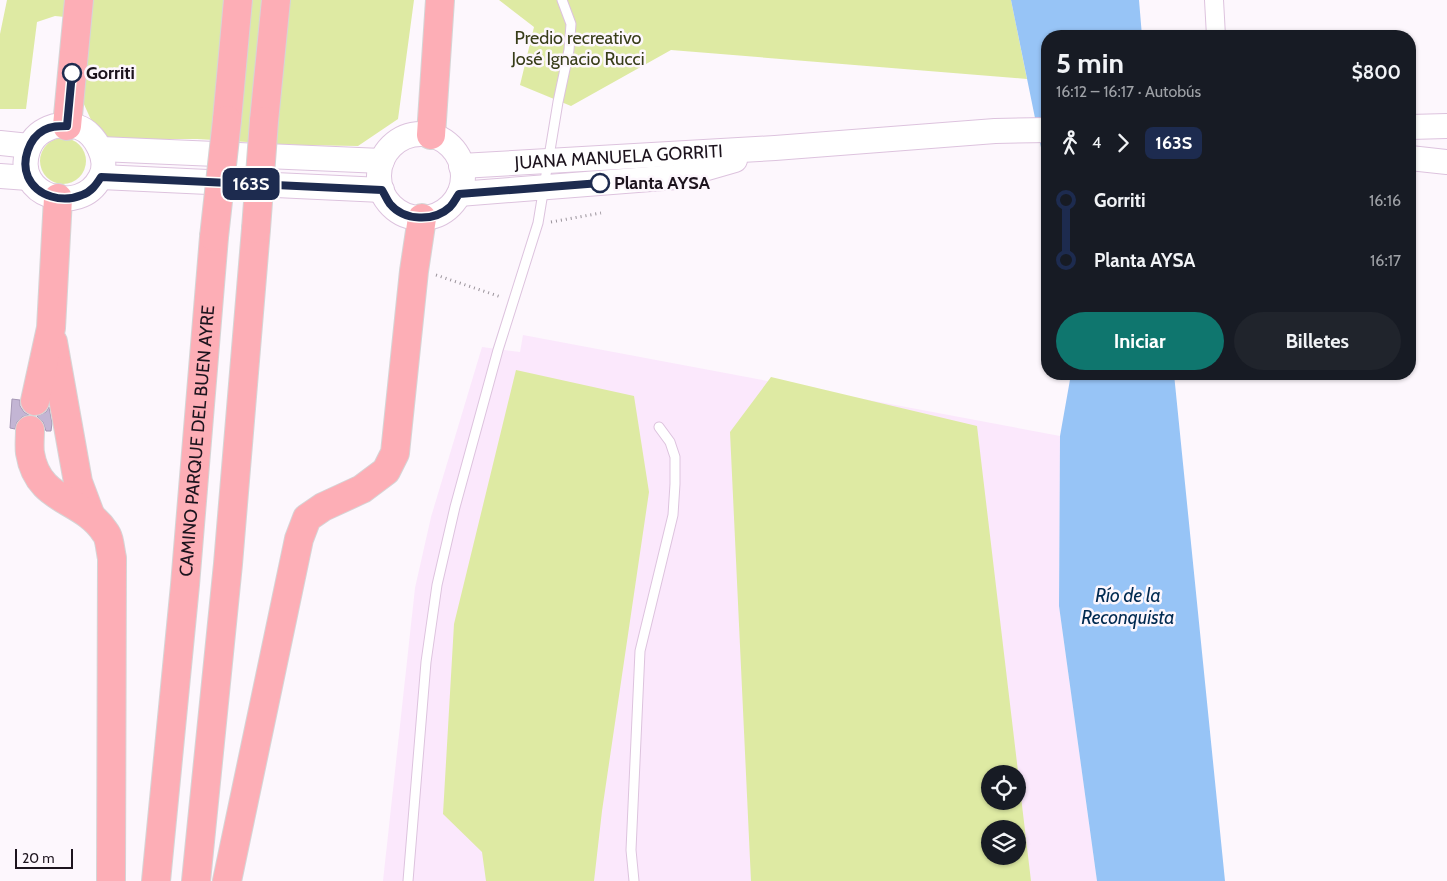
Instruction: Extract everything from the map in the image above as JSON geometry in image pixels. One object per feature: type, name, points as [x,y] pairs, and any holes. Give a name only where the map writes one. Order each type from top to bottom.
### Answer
[{"type":"highway","points":[[67,126],[79,0]]},
{"type":"highway","name":"CAMINO PARQUE DEL BUEN AYRE","points":[[156,881],[185,585],[214,237],[238,0]]},
{"type":"highway","points":[[196,881],[228,564],[264,121],[276,0]]},
{"type":"highway","points":[[431,136],[440,0]]},
{"type":"highway","points":[[35,401],[51,328],[58,198]]},
{"type":"highway","points":[[227,881],[299,539],[307,518],[323,507],[362,489],[386,471],[395,453],[414,271],[422,218]]},
{"type":"highway","points":[[51,328],[78,482],[90,514],[106,533],[112,558],[111,881]]},
{"type":"highway","points":[[30,430],[30,453],[35,473],[50,492],[90,514]]},
{"type":"main road","points":[[55,126],[67,126],[77,127],[95,139],[102,158],[101,177],[94,188],[83,195],[71,199],[58,198],[40,192],[28,178],[25,162],[29,146],[44,129],[55,126]]},
{"type":"main road","points":[[1416,127],[1447,126]]},
{"type":"main road","name":"JUANA MANUELA GORRITI","points":[[461,166],[775,148],[995,131],[1041,130]]},
{"type":"main road","points":[[416,134],[431,136],[442,139],[458,155],[463,175],[463,185],[450,206],[437,215],[422,218],[405,215],[391,205],[382,190],[379,180],[382,161],[390,148],[402,138],[416,134]]},
{"type":"main road","points":[[0,143],[29,146]]},
{"type":"main road","name":"JUANA MANUELA GORRITI","points":[[459,194],[676,177],[775,148]]},
{"type":"main road","points":[[100,149],[382,161]]},
{"type":"main road","points":[[1416,159],[1447,162]]},
{"type":"main road","points":[[0,176],[28,178]]},
{"type":"main road","points":[[101,177],[382,190]]},
{"type":"street","points":[[1214,0],[1216,30]]},
{"type":"lane","points":[[408,881],[426,662],[437,585],[455,507],[498,350],[538,223],[558,102],[569,50],[571,24],[562,0]]},
{"type":"lane","points":[[634,881],[631,850],[640,651],[673,516],[675,484],[675,457],[670,442],[659,427]]},
{"type":"path","points":[[538,223],[601,213]]},
{"type":"path","points":[[432,273],[514,301]]},
{"type":"shaded area","points":[[523,335],[1060,436],[1059,606],[1097,881],[383,881],[415,588],[431,517],[482,347],[520,352]]},
{"type":"green space","points":[[7,0],[414,0],[398,119],[358,146],[297,145],[197,139],[109,139],[92,122],[78,91],[85,19],[55,16],[37,22],[26,109],[0,109],[0,34]]},
{"type":"green space","name":"Predio recreativo José Ignacio Rucci","points":[[499,0],[1011,0],[1027,79],[671,50],[571,106],[520,85],[534,27]]},
{"type":"green space","points":[[63,138],[76,142],[82,148],[86,161],[82,174],[76,180],[63,184],[50,180],[44,174],[40,161],[44,148],[50,142]]},
{"type":"green space","points":[[516,370],[634,396],[649,492],[602,811],[594,881],[486,881],[482,852],[443,814],[454,624]]},
{"type":"green space","points":[[771,377],[977,426],[1017,765],[981,765],[981,810],[1023,810],[1024,820],[981,820],[981,865],[1026,865],[1026,839],[1031,881],[751,881],[730,432]]},
{"type":"water","points":[[1011,0],[1139,0],[1142,30],[1041,30],[1041,148]]},
{"type":"water","name":"Río de la Reconquista","points":[[1070,380],[1175,380],[1225,881],[1097,881],[1059,606],[1060,436]]},
{"type":"building","points":[[12,399],[20,400],[20,406],[29,415],[22,417],[17,422],[15,429],[10,428]]},
{"type":"building","points":[[49,407],[52,423],[51,431],[46,431],[43,422],[37,416],[46,412]]},
{"type":"bus line","name":"163S","points":[[72,73],[67,126],[55,126],[44,129],[29,146],[25,162],[28,178],[33,185],[40,192],[58,198],[71,199],[83,195],[94,188],[101,177],[382,190],[391,205],[405,215],[422,218],[437,215],[450,206],[459,194],[600,183]]},
{"type":"place","name":"Gorriti","points":[[72,73]]},
{"type":"place","name":"Planta AYSA","points":[[600,183]]}]
